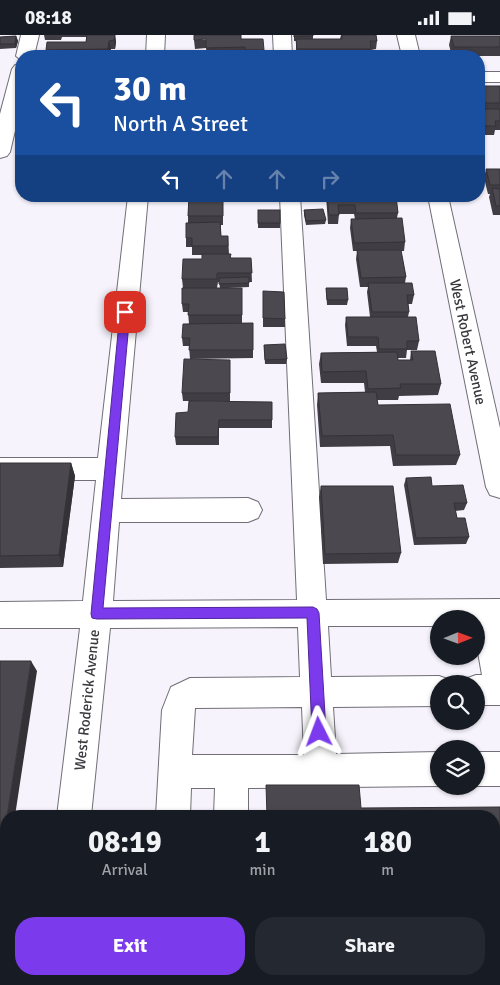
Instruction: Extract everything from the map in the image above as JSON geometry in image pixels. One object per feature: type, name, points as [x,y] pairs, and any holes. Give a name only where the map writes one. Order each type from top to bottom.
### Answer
[{"type":"street","points":[[26,50],[30,35]]},
{"type":"street","points":[[155,50],[156,35]]},
{"type":"street","points":[[282,35],[283,50]]},
{"type":"street","points":[[406,35],[410,50]]},
{"type":"street","points":[[0,151],[15,76]]},
{"type":"street","points":[[485,77],[500,77]]},
{"type":"street","name":"West Roderick Avenue","points":[[75,810],[97,614],[137,202]]},
{"type":"street","points":[[290,202],[321,771]]},
{"type":"street","name":"West Robert Avenue","points":[[439,202],[451,264],[500,483]]},
{"type":"street","points":[[0,469],[110,469]]},
{"type":"street","points":[[106,511],[248,510]]},
{"type":"street","points":[[0,615],[493,612],[500,689],[485,690]]},
{"type":"street","points":[[173,810],[178,710],[182,697],[190,693],[430,691]]},
{"type":"street","points":[[175,772],[430,769]]},
{"type":"street","points":[[485,769],[500,769]]},
{"type":"street","points":[[231,810],[232,772]]},
{"type":"building","points":[[87,35],[115,35],[114,40],[109,41],[108,49],[46,50],[47,42],[86,42]]},
{"type":"building","points":[[194,35],[241,35],[241,39],[263,39],[264,50],[245,50],[245,47],[206,48],[206,39],[194,40]]},
{"type":"building","points":[[294,35],[313,35],[313,36],[294,37]]},
{"type":"building","points":[[342,35],[376,35],[377,41],[370,41],[371,49],[297,49],[296,39],[342,39]]},
{"type":"building","points":[[16,36],[15,44],[0,44],[0,37]]},
{"type":"building","points":[[451,36],[500,36],[500,47],[454,47]]},
{"type":"building","points":[[485,86],[500,86],[500,103],[485,103]]},
{"type":"building","points":[[485,109],[500,109],[500,121],[495,121],[496,126],[485,126]]},
{"type":"building","points":[[486,169],[500,169],[500,185],[490,185]]},
{"type":"building","points":[[492,188],[500,189],[500,206],[496,206]]},
{"type":"building","points":[[189,202],[223,202],[223,216],[188,216]]},
{"type":"building","points":[[328,202],[397,202],[398,213],[356,213],[355,205],[338,205],[339,215],[329,215]]},
{"type":"building","points":[[323,209],[326,220],[306,221],[304,210]]},
{"type":"building","points":[[258,210],[280,210],[280,223],[258,223]]},
{"type":"building","points":[[402,218],[405,242],[354,243],[351,219]]},
{"type":"building","points":[[220,222],[221,236],[228,236],[228,246],[192,246],[192,238],[186,238],[186,223]]},
{"type":"building","points":[[357,250],[401,250],[406,277],[361,278]]},
{"type":"building","points":[[202,254],[231,254],[230,258],[251,258],[252,273],[217,273],[217,279],[182,279],[183,259],[202,259]]},
{"type":"building","points":[[249,277],[249,283],[219,284],[219,278]]},
{"type":"building","points":[[368,283],[412,283],[414,295],[407,295],[409,312],[372,312]]},
{"type":"building","points":[[182,288],[242,288],[242,315],[188,315],[189,304],[182,304]]},
{"type":"building","points":[[326,288],[347,288],[348,300],[327,300]]},
{"type":"building","points":[[263,291],[284,292],[285,319],[263,318]]},
{"type":"building","points":[[346,317],[416,317],[419,341],[407,341],[407,349],[379,349],[378,337],[348,337]]},
{"type":"building","points":[[253,323],[253,350],[189,350],[190,338],[182,338],[183,324]]},
{"type":"building","points":[[285,344],[287,359],[265,360],[264,345]]},
{"type":"building","points":[[411,351],[435,351],[441,384],[400,384],[401,388],[368,389],[366,371],[322,372],[321,353],[397,352],[398,360],[413,360]]},
{"type":"building","points":[[184,359],[230,360],[230,393],[182,393]]},
{"type":"building","points":[[376,392],[378,405],[450,404],[460,455],[396,455],[393,435],[322,436],[318,393]]},
{"type":"building","points":[[189,401],[272,402],[272,420],[219,420],[218,437],[175,437],[176,413],[188,412]]},
{"type":"building","points":[[0,463],[71,463],[59,555],[0,556]]},
{"type":"building","points":[[431,477],[432,486],[463,485],[467,503],[454,503],[457,518],[465,518],[469,537],[416,538],[406,478]]},
{"type":"building","points":[[321,486],[393,486],[401,553],[325,554]]},
{"type":"building","points":[[0,661],[31,661],[8,810],[0,810]]},
{"type":"building","points":[[266,785],[359,785],[361,808],[500,807],[500,810],[267,810]]},
{"type":"route","points":[[125,312],[97,614],[313,613],[319,732]]}]
